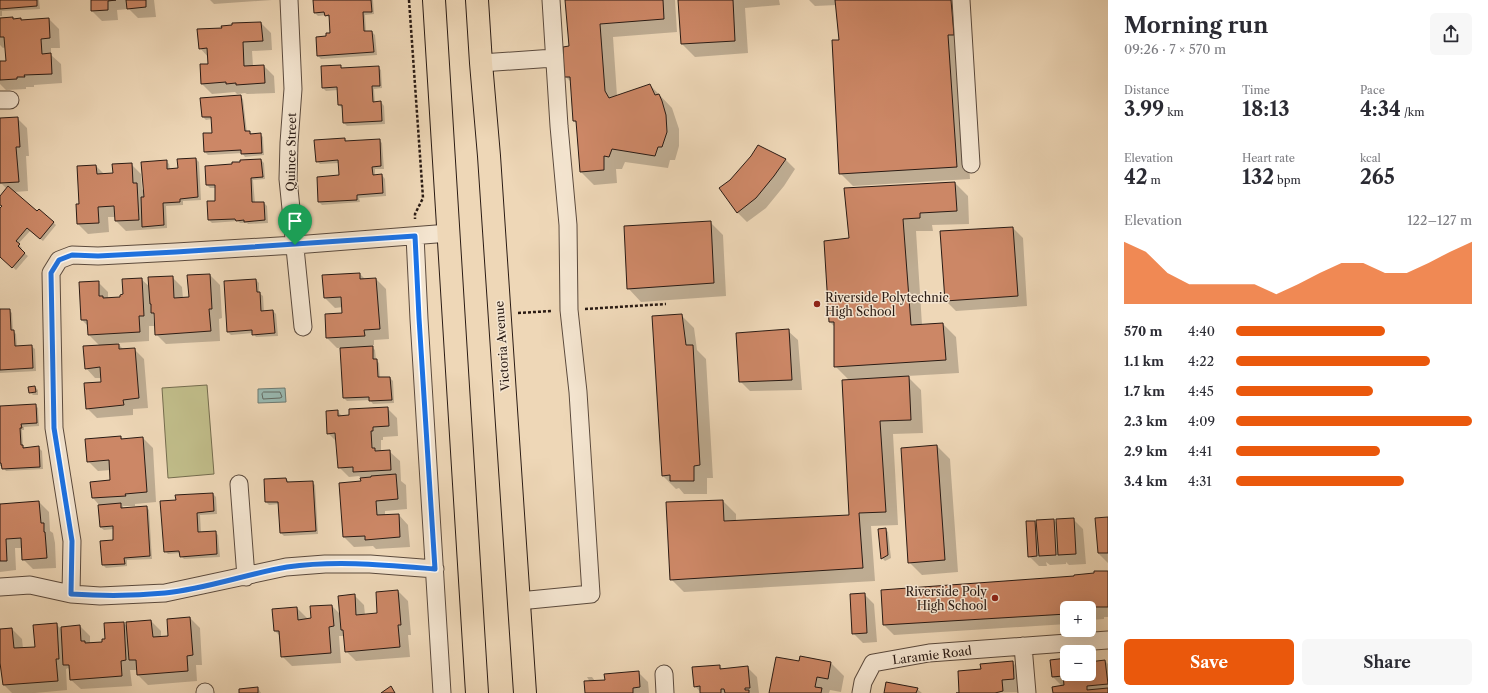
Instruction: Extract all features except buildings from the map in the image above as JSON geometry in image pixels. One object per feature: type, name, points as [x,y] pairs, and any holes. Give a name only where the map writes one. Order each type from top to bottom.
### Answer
[{"type":"main road","points":[[434,0],[477,693]]},
{"type":"main road","name":"Victoria Avenue","points":[[477,0],[490,164],[525,693]]},
{"type":"street","name":"Quince Street","points":[[289,0],[293,89],[288,179],[304,327]]},
{"type":"street","points":[[519,601],[591,594],[578,392],[569,310],[568,225],[559,126],[551,0]]},
{"type":"street","points":[[961,0],[971,164]]},
{"type":"street","points":[[481,63],[554,58]]},
{"type":"street","points":[[71,594],[72,541],[54,428],[51,273],[59,260],[72,255],[137,254],[295,245],[449,233]]},
{"type":"street","points":[[415,236],[442,693]]},
{"type":"street","points":[[239,484],[246,576]]},
{"type":"street","points":[[0,587],[30,585],[71,594],[100,596],[166,593],[286,567],[325,564],[370,564],[435,569]]},
{"type":"street","name":"Laramie Road","points":[[860,693],[863,682],[873,663],[929,653],[1108,640]]},
{"type":"street","points":[[1023,646],[1027,693]]},
{"type":"street","points":[[664,674],[666,693]]},
{"type":"path","points":[[409,0],[424,198],[415,214],[415,236]]},
{"type":"path","points":[[578,309],[666,304]]},
{"type":"shaded area","points":[[207,385],[214,474],[168,478],[162,388]]},
{"type":"water","points":[[285,388],[286,402],[258,403],[258,389]]},
{"type":"place","name":"Riverside Polytechnic High School","points":[[817,304]]},
{"type":"place","name":"Riverside Poly High School","points":[[995,598]]},
{"type":"route","points":[[415,236],[435,569],[370,564],[325,564],[286,567],[223,582],[166,593],[100,596],[71,594],[72,541],[54,428],[51,273],[59,260],[72,255],[98,256],[295,245],[415,236]]}]
